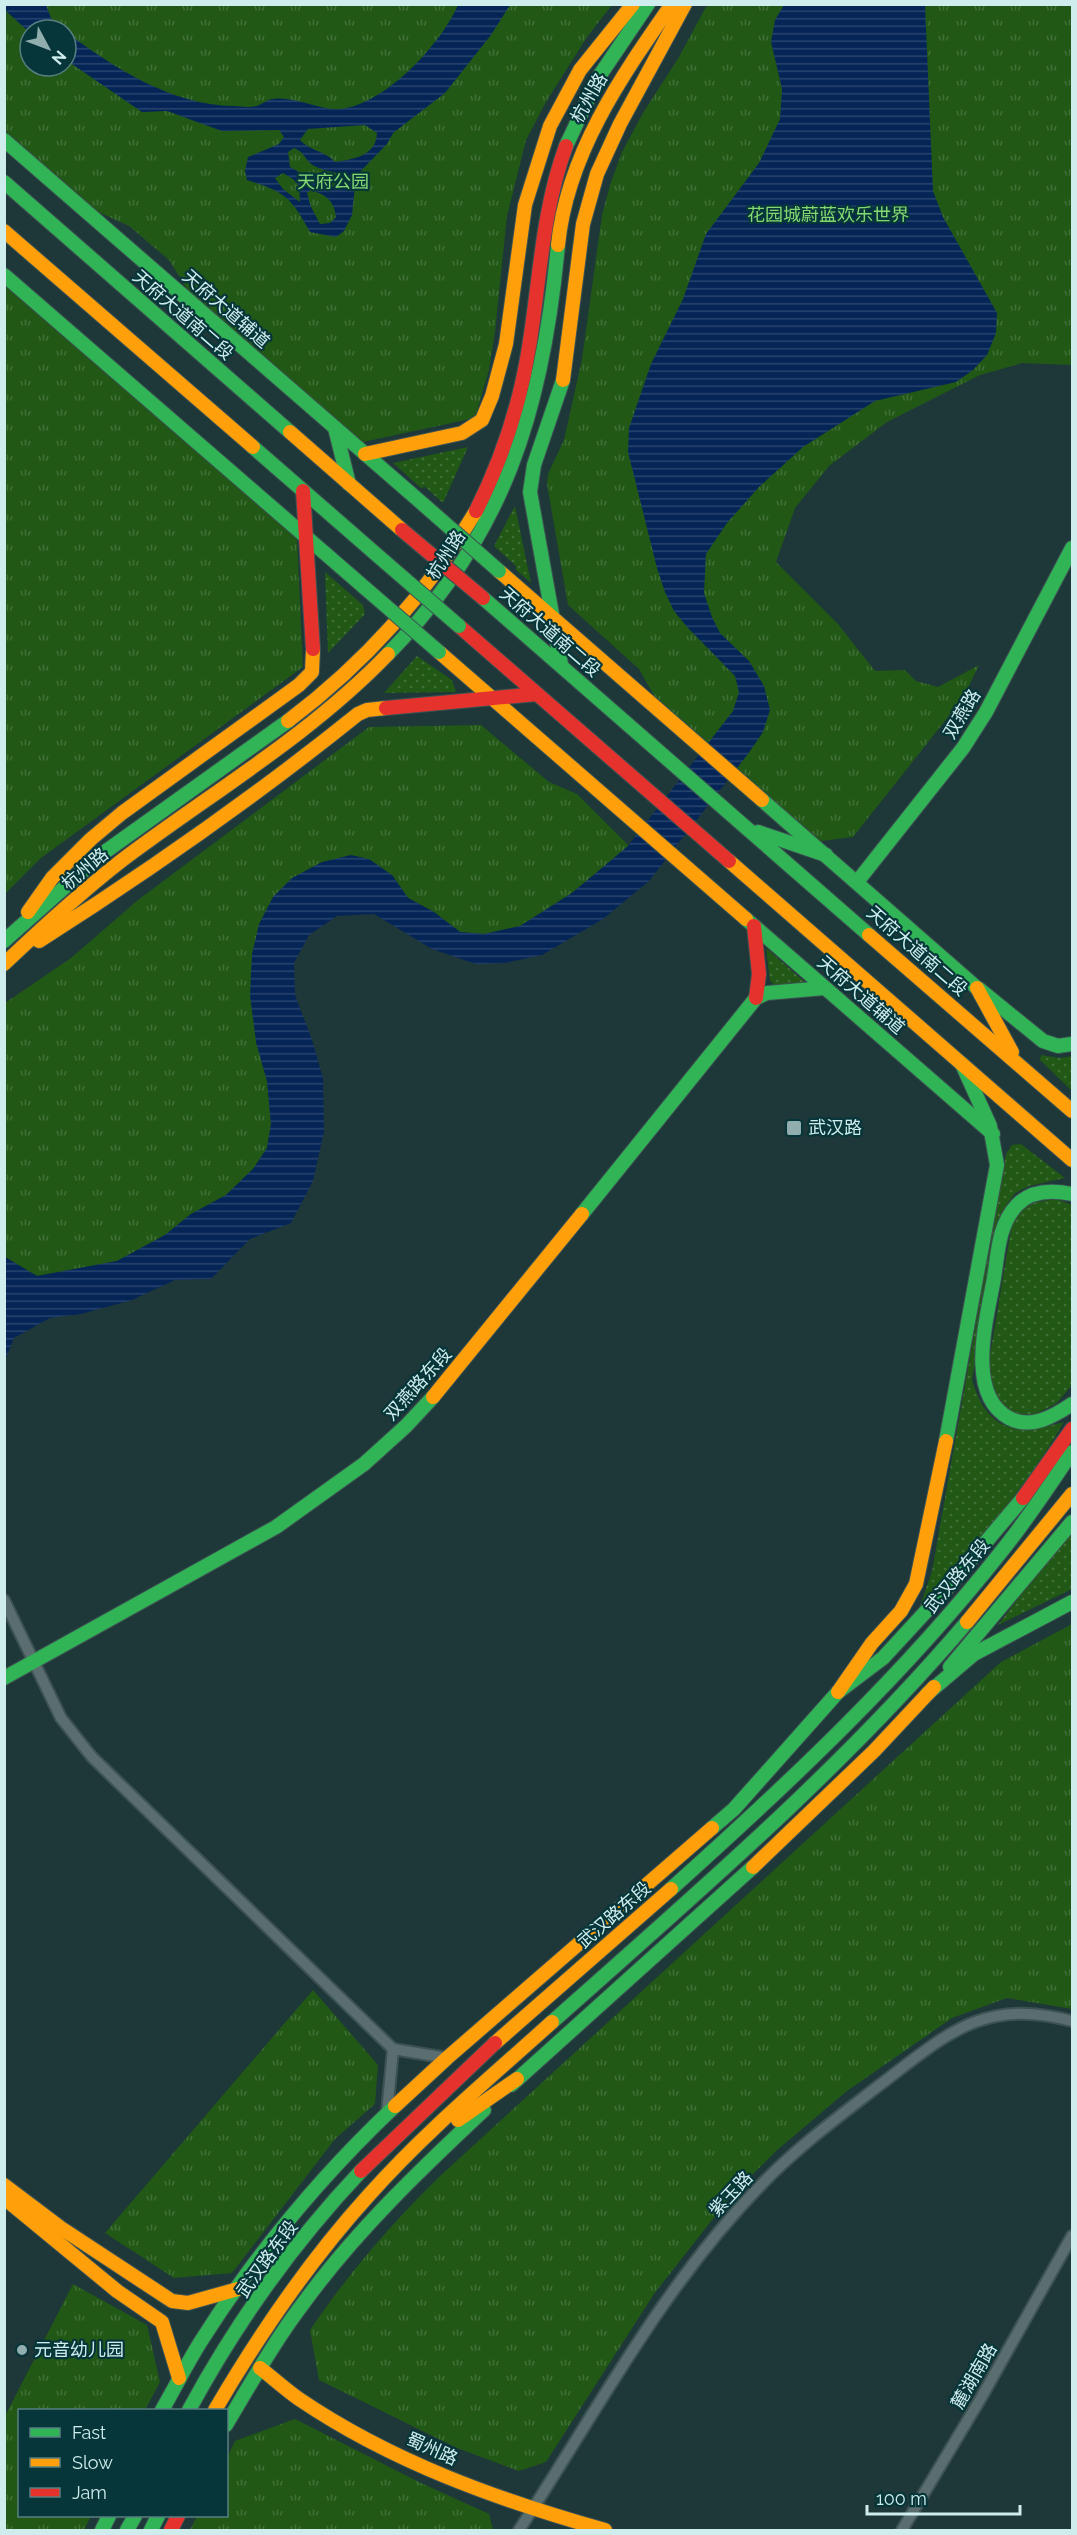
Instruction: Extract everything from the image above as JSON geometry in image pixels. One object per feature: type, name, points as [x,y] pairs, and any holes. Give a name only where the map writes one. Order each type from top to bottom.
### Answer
[{"type":"main road","points":[[365,454],[462,433],[475,426],[484,417],[505,352],[521,225],[530,184],[543,143],[558,108],[577,75],[600,42],[633,4]]},
{"type":"main road","name":"杭州路","points":[[9,937],[100,856],[278,729],[321,695],[385,635],[428,584],[476,511],[506,437],[529,349],[539,261],[548,208],[570,132],[598,78],[648,4]]},
{"type":"main road","name":"杭州路","points":[[8,961],[90,887],[132,853],[232,783],[333,706],[366,678],[442,594],[488,522],[507,484],[524,435],[535,400],[545,354],[562,215],[587,138],[615,87],[672,4]]},
{"type":"main road","points":[[561,664],[530,492],[531,478],[562,382],[575,302],[581,238],[589,200],[603,157],[618,126],[655,64],[685,4]]},
{"type":"main road","name":"天府大道辅道","points":[[4,140],[552,617]]},
{"type":"main road","name":"天府大道南二段","points":[[4,182],[348,484],[561,664],[645,741],[1072,1110]]},
{"type":"main road","points":[[4,231],[1072,1160]]},
{"type":"main road","points":[[4,274],[492,699]]},
{"type":"main road","points":[[335,428],[348,484]]},
{"type":"main road","points":[[9,937],[52,878],[91,838],[312,672],[303,491]]},
{"type":"main road","name":"双燕路","points":[[857,882],[963,748],[986,712],[1072,548]]},
{"type":"main road","points":[[552,617],[977,988],[1042,1041],[1059,1046],[1072,1044]]},
{"type":"main road","points":[[8,961],[110,896],[297,763],[358,714],[367,710],[537,694]]},
{"type":"main road","name":"天府大道辅道","points":[[492,699],[993,1134]]},
{"type":"main road","points":[[750,830],[826,855]]},
{"type":"main road","points":[[754,927],[759,974],[756,998]]},
{"type":"main road","points":[[756,998],[767,993],[825,988]]},
{"type":"main road","points":[[977,988],[1019,1064]]},
{"type":"main road","name":"双燕路东段","points":[[4,1678],[276,1527],[364,1464],[406,1426],[444,1385],[756,998]]},
{"type":"main road","points":[[163,2409],[203,2338],[275,2237],[319,2183],[387,2113],[447,2058],[734,1809],[838,1692],[872,1642],[901,1611],[916,1584],[936,1492],[997,1165],[997,1150],[993,1134],[961,1063]]},
{"type":"main road","points":[[1072,1194],[1042,1191],[1026,1197],[1008,1217],[1002,1234],[985,1321],[981,1363],[989,1399],[998,1411],[1009,1419],[1026,1424],[1040,1423],[1072,1404]]},
{"type":"main road","points":[[838,1692],[883,1658],[942,1594],[1019,1503],[1072,1429]]},
{"type":"main road","name":"武汉路东段","points":[[190,2409],[262,2294],[306,2234],[364,2168],[434,2099],[776,1793],[867,1704],[992,1564],[1072,1452]]},
{"type":"main road","name":"武汉路东段","points":[[216,2409],[237,2371],[281,2305],[330,2241],[394,2168],[448,2116],[755,1841],[881,1719],[1026,1554],[1072,1494]]},
{"type":"main road","points":[[228,2422],[260,2368],[318,2283],[390,2202],[517,2079],[802,1822],[874,1752],[927,1694],[1072,1522]]},
{"type":"main road","points":[[927,1694],[984,1648],[1072,1602]]},
{"type":"main road","points":[[394,2168],[517,2079]]},
{"type":"main road","points":[[4,2185],[61,2228],[172,2301],[188,2303],[238,2289]]},
{"type":"main road","points":[[4,2198],[117,2291],[162,2322],[180,2378]]},
{"type":"main road","name":"蜀州路","points":[[260,2368],[299,2399],[372,2442],[449,2476],[533,2509],[605,2530]]},
{"type":"street","points":[[4,1600],[61,1718],[92,1757],[393,2049],[447,2058]]},
{"type":"street","name":"紫玉路","points":[[519,2530],[621,2364],[683,2276],[731,2218],[781,2165],[834,2120],[948,2035],[997,2014],[1044,2013],[1072,2021]]},
{"type":"street","points":[[387,2113],[393,2049]]},
{"type":"street","name":"麓湖南路","points":[[902,2530],[981,2398],[1072,2236]]},
{"type":"green space","name":"天府公园","points":[[5,5],[612,5],[587,37],[546,102],[526,140],[507,216],[489,370],[475,418],[363,442],[189,292],[169,260],[129,226],[96,211],[5,131]]},
{"type":"green space","name":"花园城蔚蓝欢乐世界","points":[[707,5],[1072,5],[1072,365],[1022,363],[980,375],[887,422],[829,466],[795,508],[776,562],[838,624],[875,671],[905,670],[916,681],[938,687],[979,665],[963,698],[853,837],[821,841],[657,701],[639,669],[568,605],[547,484],[548,474],[564,440],[582,359],[602,215],[622,152]]},
{"type":"green space","points":[[5,286],[297,539],[303,667],[41,858],[5,894]]},
{"type":"green space","points":[[468,447],[443,503],[424,486],[422,489],[393,463]]},
{"type":"green space","points":[[515,506],[531,583],[494,546]]},
{"type":"green space","points":[[325,572],[363,605],[365,614],[328,653]]},
{"type":"green space","points":[[417,656],[452,680],[456,692],[384,693]]},
{"type":"green space","points":[[481,725],[549,782],[577,794],[629,846],[572,893],[520,926],[483,934],[460,932],[434,912],[408,898],[392,875],[322,862],[256,1042],[267,1081],[271,1124],[267,1148],[253,1169],[226,1195],[191,1214],[165,1235],[117,1261],[37,1276],[5,1257],[5,1003],[71,958],[138,900],[369,727]]},
{"type":"green space","points":[[766,948],[807,984],[776,986],[770,981]]},
{"type":"green space","points":[[1041,1055],[1059,1058],[1072,1056],[1072,1091],[1040,1060]]},
{"type":"green space","points":[[1021,1144],[1065,1178],[1029,1186],[1015,1193],[1001,1213],[972,1380],[986,1411],[1006,1426],[1032,1428],[1064,1422],[1015,1495],[919,1609],[932,1571],[1006,1154],[1012,1145]]},
{"type":"green space","points":[[1057,1199],[1072,1205],[1072,1385],[1057,1403],[1036,1414],[1018,1415],[1001,1404],[991,1390],[988,1367],[1012,1223],[1023,1209],[1036,1202]]},
{"type":"green space","points":[[1072,1527],[1072,1589],[998,1625]]},
{"type":"green space","points":[[1072,1624],[1072,2009],[1007,1998],[952,2018],[847,2091],[776,2151],[730,2197],[654,2294],[546,2462],[519,2471],[457,2448],[319,2380],[310,2330],[355,2269],[421,2195],[1001,1662]]},
{"type":"green space","points":[[313,1990],[378,2065],[375,2104],[335,2139],[232,2273],[174,2278],[105,2233]]},
{"type":"green space","points":[[73,2284],[147,2325],[160,2382],[146,2409],[18,2409],[18,2517],[90,2517],[84,2530],[5,2530],[5,2416]]},
{"type":"green space","points":[[295,2419],[419,2482],[489,2514],[493,2530],[190,2530],[196,2517],[228,2517],[228,2456],[235,2441]]},
{"type":"water","points":[[4,5],[46,5],[51,18],[18,18],[18,22],[5,10]]},
{"type":"water","points":[[458,5],[510,5],[491,35],[445,93],[393,133],[387,144],[356,176],[352,215],[344,231],[336,237],[310,232],[286,197],[270,188],[247,180],[245,171],[248,157],[279,144],[284,137],[279,130],[222,131],[167,111],[142,112],[78,68],[78,41],[124,71],[166,92],[188,99],[210,104],[253,107],[271,99],[281,99],[340,109],[375,97],[393,85],[410,70],[439,37]],"holes":[[[365,125],[377,133],[376,141],[373,147],[356,158],[335,162],[300,140],[308,129]],[[294,148],[315,166],[338,173],[340,180],[336,187],[325,187],[290,167],[288,152]],[[283,173],[299,186],[300,202],[283,189],[275,178]],[[311,190],[325,196],[331,202],[336,217],[330,223],[320,224],[307,193]]]},
{"type":"water","points":[[784,5],[925,5],[933,191],[943,217],[997,313],[996,333],[987,355],[973,370],[956,382],[875,401],[803,447],[759,487],[727,523],[706,554],[704,593],[712,617],[720,633],[749,661],[764,686],[770,710],[763,732],[748,754],[649,881],[603,919],[542,955],[505,963],[476,964],[432,949],[374,914],[337,916],[309,935],[294,963],[295,995],[323,1078],[324,1132],[313,1181],[291,1223],[250,1239],[211,1279],[175,1280],[132,1300],[81,1314],[50,1318],[14,1338],[5,1360],[5,1257],[37,1276],[117,1261],[165,1235],[191,1214],[226,1195],[253,1169],[267,1148],[271,1124],[267,1081],[256,1042],[250,995],[252,954],[259,924],[273,897],[292,878],[322,862],[351,855],[369,859],[392,875],[408,898],[434,912],[460,932],[484,934],[520,926],[572,893],[628,846],[733,711],[739,692],[735,676],[688,628],[674,611],[665,592],[628,452],[629,428],[651,364],[683,299],[706,234],[759,163],[780,119],[782,89],[771,42],[775,20]]},
{"type":"traffic: fast","points":[[566,146],[598,78],[648,4]]},
{"type":"traffic: fast","points":[[4,140],[424,505]]},
{"type":"traffic: fast","points":[[4,182],[290,432]]},
{"type":"traffic: fast","points":[[388,654],[428,609],[462,563],[489,515],[511,466],[528,415],[542,361],[558,245]]},
{"type":"traffic: fast","points":[[4,275],[365,588]]},
{"type":"traffic: fast","points":[[561,664],[530,492],[534,465],[563,380]]},
{"type":"traffic: fast","points":[[335,428],[349,484]]},
{"type":"traffic: fast","points":[[253,447],[385,562]]},
{"type":"traffic: fast","points":[[424,505],[499,571]]},
{"type":"traffic: fast","points":[[857,882],[963,748],[986,712],[1072,548]]},
{"type":"traffic: fast","points":[[385,562],[459,626]]},
{"type":"traffic: fast","points":[[365,588],[439,652]]},
{"type":"traffic: fast","points":[[483,598],[869,935]]},
{"type":"traffic: fast","points":[[4,941],[102,854],[288,721]]},
{"type":"traffic: fast","points":[[762,800],[977,988]]},
{"type":"traffic: fast","points":[[758,832],[826,855]]},
{"type":"traffic: fast","points":[[746,919],[993,1134]]},
{"type":"traffic: fast","points":[[582,1214],[756,998],[767,993],[825,988]]},
{"type":"traffic: fast","points":[[979,989],[1043,1041],[1058,1046],[1072,1044]]},
{"type":"traffic: fast","points":[[946,1441],[997,1165],[990,1126],[962,1064]]},
{"type":"traffic: fast","points":[[1072,1194],[1043,1192],[1029,1196],[1017,1205],[1006,1221],[1000,1240],[982,1354],[987,1392],[995,1407],[1009,1418],[1026,1423],[1034,1422],[1050,1417],[1072,1404]]},
{"type":"traffic: fast","points":[[4,1678],[276,1527],[364,1464],[406,1426],[433,1397]]},
{"type":"traffic: fast","points":[[671,1889],[801,1769],[925,1642],[1011,1540],[1072,1452]]},
{"type":"traffic: fast","points":[[712,1828],[734,1809],[838,1692],[883,1658],[942,1594],[1023,1498]]},
{"type":"traffic: fast","points":[[950,1667],[1072,1522]]},
{"type":"traffic: fast","points":[[927,1694],[974,1654],[1072,1602]]},
{"type":"traffic: fast","points":[[552,2022],[714,1878],[819,1779],[870,1729],[967,1622]]},
{"type":"traffic: fast","points":[[511,2085],[753,1867]]},
{"type":"traffic: fast","points":[[163,2409],[203,2338],[268,2245],[316,2187],[395,2106]]},
{"type":"traffic: fast","points":[[228,2422],[284,2331],[325,2275],[390,2201],[484,2110]]},
{"type":"traffic: fast","points":[[190,2409],[226,2347],[267,2285],[312,2226],[361,2171]]},
{"type":"traffic: fast","points":[[102,2530],[108,2517]]},
{"type":"traffic: fast","points":[[127,2530],[134,2517]]},
{"type":"traffic: fast","points":[[151,2530],[158,2517]]},
{"type":"traffic: slow","points":[[365,454],[462,433],[482,420],[492,396],[506,344],[525,205],[550,126],[580,70],[633,4]]},
{"type":"traffic: slow","points":[[558,245],[563,212],[572,179],[599,118],[616,88],[672,4]]},
{"type":"traffic: slow","points":[[563,380],[583,224],[597,174],[620,124],[685,4]]},
{"type":"traffic: slow","points":[[4,231],[253,447]]},
{"type":"traffic: slow","points":[[290,432],[402,530]]},
{"type":"traffic: slow","points":[[288,721],[343,675],[392,625],[437,571],[476,511]]},
{"type":"traffic: slow","points":[[499,571],[762,800]]},
{"type":"traffic: slow","points":[[28,912],[52,878],[91,839],[122,813],[299,685],[312,672],[313,649]]},
{"type":"traffic: slow","points":[[439,652],[746,919]]},
{"type":"traffic: slow","points":[[4,964],[106,873],[293,738],[358,684],[388,654]]},
{"type":"traffic: slow","points":[[39,941],[202,832],[358,714],[367,710],[386,708]]},
{"type":"traffic: slow","points":[[729,861],[1072,1160]]},
{"type":"traffic: slow","points":[[869,935],[1072,1111]]},
{"type":"traffic: slow","points":[[977,988],[1012,1052]]},
{"type":"traffic: slow","points":[[433,1397],[582,1214]]},
{"type":"traffic: slow","points":[[838,1692],[872,1643],[901,1611],[916,1584],[946,1441]]},
{"type":"traffic: slow","points":[[967,1622],[1072,1494]]},
{"type":"traffic: slow","points":[[753,1867],[874,1751],[934,1687]]},
{"type":"traffic: slow","points":[[395,2106],[447,2058],[712,1828]]},
{"type":"traffic: slow","points":[[495,2043],[671,1889]]},
{"type":"traffic: slow","points":[[216,2409],[287,2298],[347,2220],[435,2127],[552,2022]]},
{"type":"traffic: slow","points":[[458,2120],[517,2079]]},
{"type":"traffic: slow","points":[[4,2185],[61,2228],[172,2301],[188,2303],[238,2289]]},
{"type":"traffic: slow","points":[[4,2198],[117,2291],[162,2322],[179,2378]]},
{"type":"traffic: slow","points":[[260,2368],[299,2399],[334,2421],[408,2460],[525,2506],[605,2530]]},
{"type":"traffic: jam","points":[[476,511],[502,452],[521,390],[547,220],[566,146]]},
{"type":"traffic: jam","points":[[303,491],[313,649]]},
{"type":"traffic: jam","points":[[402,530],[483,598]]},
{"type":"traffic: jam","points":[[459,626],[729,861]]},
{"type":"traffic: jam","points":[[386,708],[537,694]]},
{"type":"traffic: jam","points":[[754,926],[759,974],[756,998]]},
{"type":"traffic: jam","points":[[1023,1498],[1072,1429]]},
{"type":"traffic: jam","points":[[361,2171],[495,2043]]},
{"type":"traffic: jam","points":[[171,2530],[178,2517]]},
{"type":"place","name":"武汉路","points":[[794,1128]]},
{"type":"place","name":"元音幼儿园","points":[[22,2350]]}]
